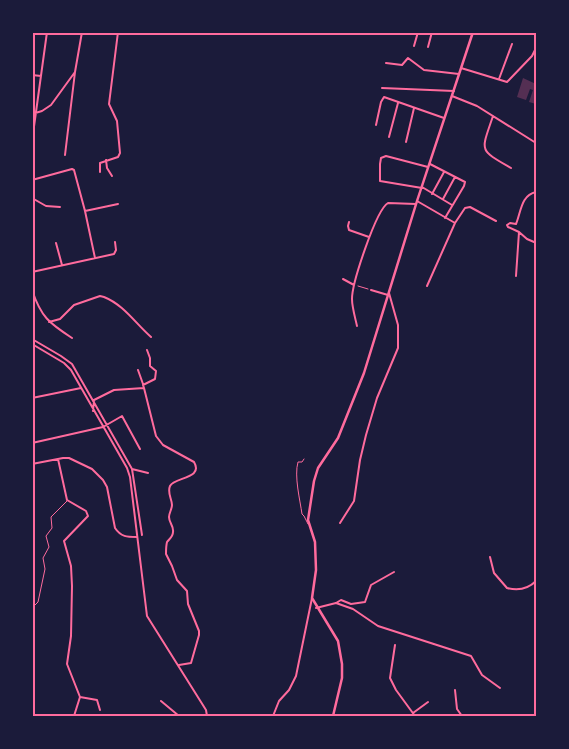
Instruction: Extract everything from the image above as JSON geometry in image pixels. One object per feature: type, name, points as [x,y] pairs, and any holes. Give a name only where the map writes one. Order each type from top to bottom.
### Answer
[{"type":"main road","points":[[333,716],[343,674],[342,657],[338,641],[316,608],[312,598],[316,570],[315,542],[308,524],[316,474],[338,438],[389,309],[389,294],[429,165],[474,32]]},
{"type":"main road","points":[[33,464],[33,471]]},
{"type":"street","points":[[32,141],[47,32]]},
{"type":"street","points":[[65,155],[82,32]]},
{"type":"street","points":[[100,172],[99,164],[118,156],[120,153],[117,121],[108,104],[118,32]]},
{"type":"street","points":[[414,46],[418,32]]},
{"type":"street","points":[[428,47],[432,32]]},
{"type":"street","points":[[499,80],[512,44]]},
{"type":"street","points":[[462,68],[504,82],[510,81],[535,52],[536,48]]},
{"type":"street","points":[[386,63],[402,65],[408,58],[424,70],[459,74]]},
{"type":"street","points":[[32,114],[47,109],[75,72]]},
{"type":"street","points":[[32,75],[41,76]]},
{"type":"street","points":[[382,88],[454,91]]},
{"type":"street","points":[[452,96],[476,106],[536,143]]},
{"type":"street","points":[[376,126],[382,100],[386,98],[445,118]]},
{"type":"street","points":[[389,137],[398,102]]},
{"type":"street","points":[[406,142],[414,108]]},
{"type":"street","points":[[493,116],[484,147],[489,154],[511,168]]},
{"type":"street","points":[[445,218],[464,185],[464,182],[429,165],[386,156],[381,158],[380,181],[422,188],[452,205]]},
{"type":"street","points":[[106,160],[107,168],[112,176]]},
{"type":"street","points":[[32,180],[72,169],[76,173],[95,258]]},
{"type":"street","points":[[432,194],[444,172]]},
{"type":"street","points":[[442,200],[455,178]]},
{"type":"street","points":[[534,242],[507,225],[510,223],[516,224],[525,199],[528,195],[536,192]]},
{"type":"street","points":[[32,198],[46,206],[60,207]]},
{"type":"street","points":[[357,326],[352,301],[354,285],[369,238],[384,205],[388,203],[417,203],[455,224]]},
{"type":"street","points":[[85,211],[118,204]]},
{"type":"street","points":[[427,286],[455,224],[465,208],[470,207],[496,221]]},
{"type":"street","points":[[349,222],[349,230],[369,238]]},
{"type":"street","points":[[516,276],[519,232]]},
{"type":"street","points":[[32,272],[115,253],[116,242]]},
{"type":"street","points":[[56,243],[62,266]]},
{"type":"street","points":[[343,279],[354,285]]},
{"type":"street","points":[[32,290],[43,316],[72,338]]},
{"type":"street","points":[[340,523],[354,501],[366,435],[382,386],[398,348],[399,332],[389,309],[389,294],[371,290]]},
{"type":"street","points":[[49,322],[60,319],[74,305],[100,296],[125,310],[138,326],[151,337]]},
{"type":"street","points":[[32,339],[70,362],[94,402],[129,472],[147,616],[179,665],[206,710],[207,716]]},
{"type":"street","points":[[32,344],[68,365],[93,411],[105,425],[132,469],[142,534]]},
{"type":"street","points":[[93,411],[94,402],[114,390],[143,386],[156,377],[156,371],[150,366],[148,350]]},
{"type":"street","points":[[138,370],[156,436],[163,444],[194,462],[196,466],[192,474],[173,482],[169,493],[172,507],[169,518],[174,529],[168,542],[166,554],[177,580],[187,591],[188,604],[199,635],[192,663],[179,665]]},
{"type":"street","points":[[32,398],[81,388]]},
{"type":"street","points":[[32,443],[105,425],[122,416],[140,449]]},
{"type":"street","points":[[33,464],[69,458],[98,474],[107,488],[115,528],[118,533],[137,537]]},
{"type":"street","points":[[58,459],[67,500],[86,511],[88,516],[64,541],[71,566],[72,586],[71,636],[66,658],[80,697],[74,716]]},
{"type":"street","points":[[304,459],[302,462],[298,462],[298,483],[302,514],[308,524]]},
{"type":"street","points":[[132,469],[148,473]]},
{"type":"street","points":[[32,492],[33,471]]},
{"type":"street","points":[[32,608],[37,604],[40,597],[45,569],[44,557],[49,547],[46,536],[52,528],[52,515],[67,500]]},
{"type":"street","points":[[490,556],[494,574],[507,588],[518,590],[530,587],[536,580]]},
{"type":"street","points":[[316,608],[336,603],[340,600],[351,604],[365,602],[371,585],[394,572]]},
{"type":"street","points":[[273,716],[278,703],[289,690],[296,676],[312,598]]},
{"type":"street","points":[[336,603],[353,609],[378,626],[471,656],[482,675],[500,688]]},
{"type":"street","points":[[395,645],[390,678],[396,690],[415,716]]},
{"type":"street","points":[[455,690],[456,706],[460,716]]},
{"type":"street","points":[[80,697],[97,700],[100,710]]},
{"type":"street","points":[[161,701],[179,716]]},
{"type":"street","points":[[413,713],[428,702]]},
{"type":"path","points":[[354,285],[371,290]]},
{"type":"building","points":[[523,78],[536,84],[536,104],[529,102],[533,90],[530,89],[526,100],[517,97]]},
{"type":"waterway","points":[[32,341],[62,359],[72,368],[130,468],[132,476]]},
{"type":"waterway","points":[[134,488],[140,537]]}]
